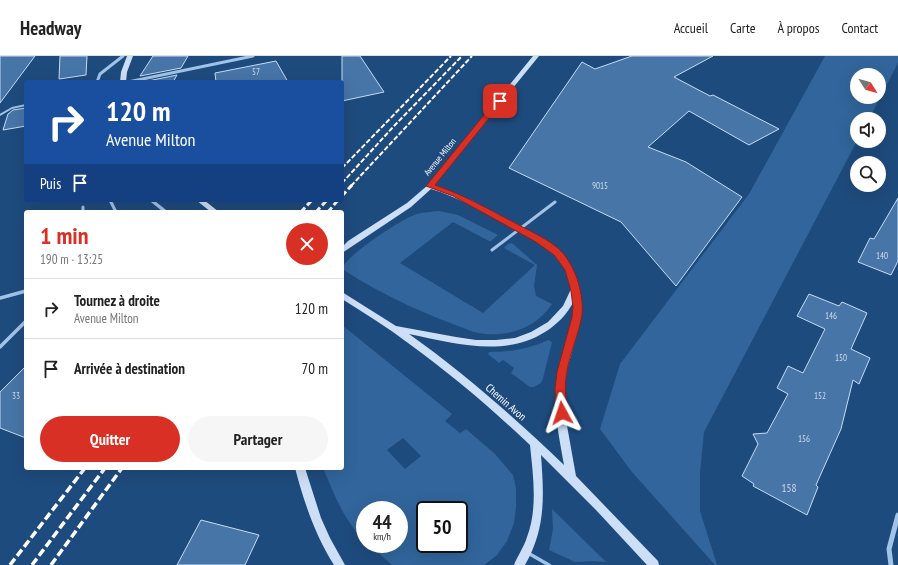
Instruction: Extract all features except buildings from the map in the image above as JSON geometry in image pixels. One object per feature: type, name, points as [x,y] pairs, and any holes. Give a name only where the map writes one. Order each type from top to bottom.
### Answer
[{"type":"main road","points":[[123,80],[124,72],[130,56]]},
{"type":"main road","name":"Avenue Milton","points":[[344,249],[351,243],[409,205],[430,186],[536,56]]},
{"type":"main road","points":[[430,186],[456,195],[519,229],[557,253],[570,269],[577,300],[577,317],[562,372],[560,389],[571,477]]},
{"type":"main road","points":[[202,202],[213,210]]},
{"type":"main road","points":[[394,328],[478,343],[493,344],[520,340],[533,336],[562,315],[572,296],[574,286]]},
{"type":"main road","name":"Chemin Avon","points":[[344,296],[394,328],[459,377],[535,443],[571,477],[654,565]]},
{"type":"main road","points":[[519,565],[527,553],[536,532],[538,520],[539,493],[535,443]]},
{"type":"main road","points":[[301,470],[317,524],[325,541],[340,565]]},
{"type":"street","points":[[98,80],[100,74],[123,56]]},
{"type":"street","points":[[138,80],[253,56]]},
{"type":"street","points":[[154,202],[164,210]]},
{"type":"street","points":[[0,298],[24,292]]},
{"type":"street","points":[[0,347],[24,323]]},
{"type":"street","points":[[891,565],[889,549],[898,515]]},
{"type":"lane","points":[[0,115],[7,109],[24,105]]},
{"type":"lane","points":[[492,250],[555,202]]},
{"type":"lane","points":[[527,553],[549,565]]},
{"type":"shaded area","points":[[825,56],[898,56],[898,63],[886,86],[886,68],[850,68],[850,104],[877,104],[873,112],[850,112],[850,148],[853,148],[704,432],[700,473],[700,511],[717,565],[715,565],[632,472],[600,429],[620,364],[749,194]]},
{"type":"shaded area","points":[[439,211],[458,215],[498,235],[489,241],[453,222],[400,263],[483,313],[535,265],[504,248],[508,244],[512,243],[537,265],[534,286],[536,296],[552,304],[545,313],[527,326],[507,333],[485,334],[474,332],[439,319],[389,296],[344,270],[344,266],[353,255],[375,238],[400,222],[425,212]]},
{"type":"shaded area","points":[[344,327],[452,414],[445,421],[460,433],[466,429],[495,454],[513,475],[516,488],[514,523],[507,541],[497,555],[484,565],[392,565],[378,553],[408,553],[408,501],[356,501],[356,531],[345,516],[324,470],[344,470]],"holes":[[[403,438],[421,456],[405,469],[387,450]]]},
{"type":"shaded area","points":[[548,340],[552,342],[543,378],[541,383],[534,387],[530,387],[511,373],[514,368],[503,360],[499,363],[488,354],[489,352],[512,351],[527,348]]},
{"type":"shaded area","points":[[552,509],[606,562],[575,562],[549,550],[553,529]]},
{"type":"railway","points":[[344,166],[451,56]]},
{"type":"railway","points":[[344,181],[394,126],[462,56]]},
{"type":"railway","points":[[351,186],[472,56]]},
{"type":"railway","points":[[344,194],[352,185]]},
{"type":"railway","points":[[303,210],[310,202]]},
{"type":"railway","points":[[318,210],[325,202]]},
{"type":"railway","points":[[330,210],[336,202]]},
{"type":"railway","points":[[10,565],[83,470]]},
{"type":"railway","points":[[32,565],[103,470]]},
{"type":"railway","points":[[51,565],[121,470]]},
{"type":"route","points":[[500,101],[430,186],[456,195],[539,240],[557,253],[570,269],[576,291],[578,307],[577,317],[562,372],[560,401],[562,413]]}]
